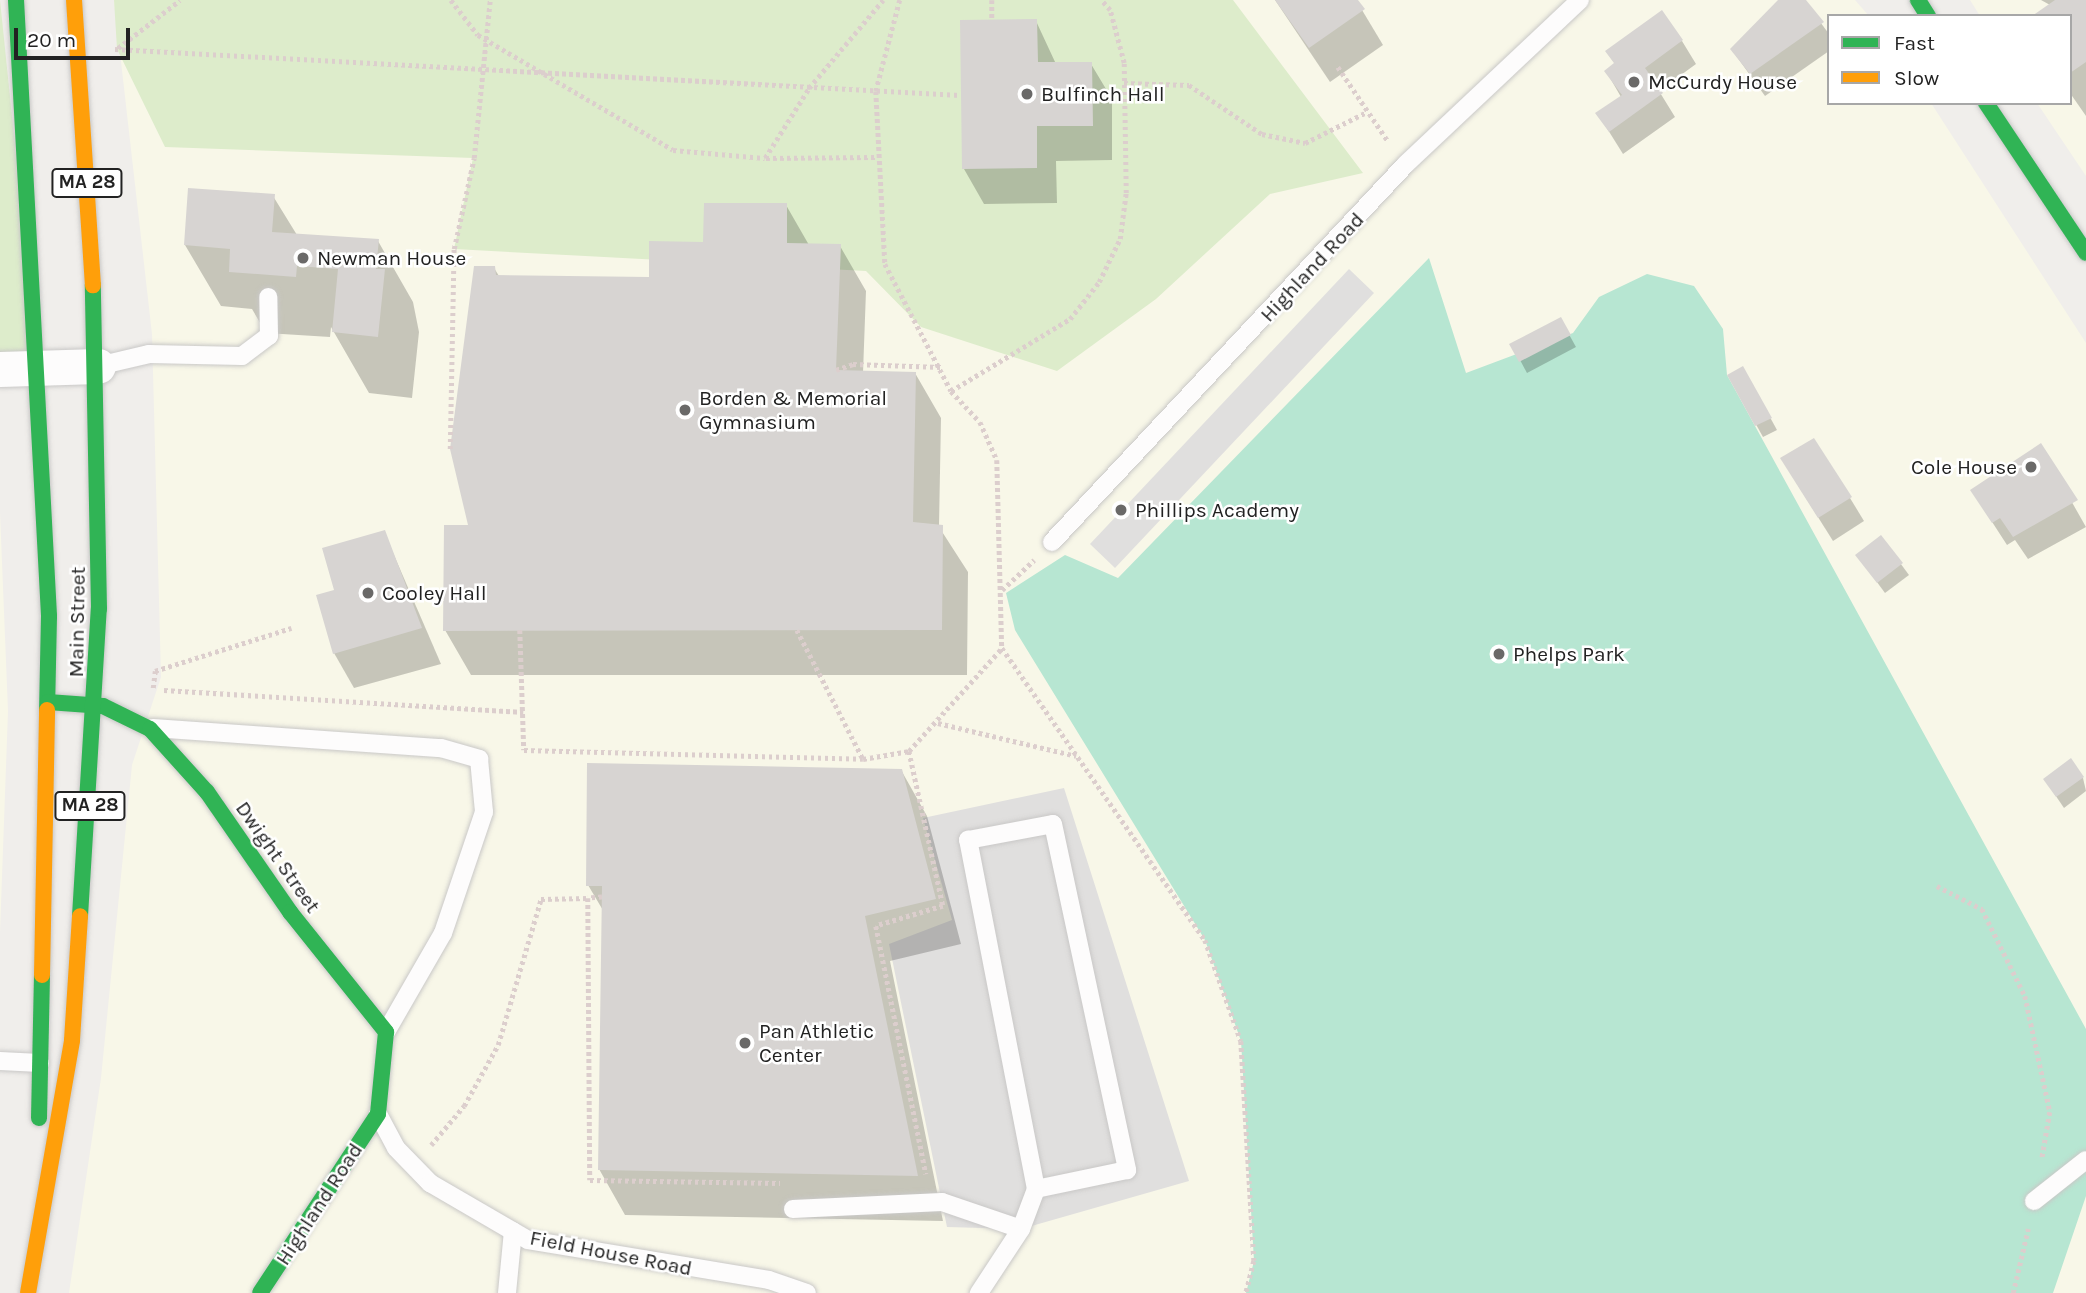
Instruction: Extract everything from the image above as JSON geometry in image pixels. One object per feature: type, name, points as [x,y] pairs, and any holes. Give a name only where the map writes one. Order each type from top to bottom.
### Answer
[{"type":"main road","name":"Main Street","points":[[16,0],[38,368],[48,702],[37,1242]]},
{"type":"main road","name":"Main Street","points":[[28,1293],[72,1040],[96,705],[98,366],[74,0]]},
{"type":"main road","points":[[1987,105],[2086,253]]},
{"type":"main road","name":"Dwight Street","points":[[48,702],[96,705],[148,727],[206,792],[290,912],[386,1032]]},
{"type":"main road","points":[[378,1114],[386,1032]]},
{"type":"main road","name":"Highland Road","points":[[260,1293],[378,1114]]},
{"type":"street","points":[[0,369],[98,366]]},
{"type":"lane","name":"Highland Road","points":[[1052,542],[1406,164],[1580,0]]},
{"type":"lane","points":[[98,366],[149,354],[242,356],[269,336],[268,298]]},
{"type":"lane","points":[[148,727],[441,748],[479,760],[484,812],[447,921],[386,1032]]},
{"type":"lane","points":[[979,1293],[1021,1229],[1036,1189],[968,840],[1053,824],[1127,1170],[1036,1189]]},
{"type":"lane","points":[[0,1061],[40,1063]]},
{"type":"lane","name":"Field House Road","points":[[378,1114],[413,1166],[430,1183],[528,1240],[769,1280],[807,1293]]},
{"type":"lane","points":[[2034,1201],[2086,1160]]},
{"type":"lane","points":[[793,1209],[942,1202],[1021,1229]]},
{"type":"lane","points":[[506,1293],[513,1231]]},
{"type":"path","points":[[117,49],[180,0]]},
{"type":"path","points":[[451,0],[487,39],[673,150],[765,158],[875,157]]},
{"type":"path","points":[[450,449],[454,249],[485,72],[489,0]]},
{"type":"path","points":[[765,158],[809,88],[883,0]]},
{"type":"path","points":[[900,0],[876,91],[875,157],[885,264],[942,367],[951,391],[980,422],[997,460],[1002,648],[1205,940],[1241,1041],[1254,1261],[1246,1293]]},
{"type":"path","points":[[992,0],[992,20]]},
{"type":"path","points":[[951,391],[1070,319],[1099,282],[1120,239],[1126,193],[1121,39],[1103,0]]},
{"type":"path","points":[[78,49],[960,96]]},
{"type":"path","points":[[1338,67],[1406,164]]},
{"type":"path","points":[[1124,83],[1189,85],[1262,134],[1305,143],[1367,112]]},
{"type":"path","points":[[836,370],[853,364],[942,367]]},
{"type":"path","points":[[1002,591],[1052,542]]},
{"type":"path","points":[[155,671],[291,628]]},
{"type":"path","points":[[797,630],[863,759]]},
{"type":"path","points":[[520,631],[524,750],[863,759],[909,751],[938,723],[1002,648]]},
{"type":"path","points":[[153,689],[523,712]]},
{"type":"path","points":[[938,723],[1077,756]]},
{"type":"path","points":[[909,751],[943,906],[876,926],[928,1185]]},
{"type":"path","points":[[1937,886],[1982,909],[2025,996],[2050,1112],[2034,1201],[2013,1293]]},
{"type":"path","points":[[413,1166],[464,1106],[498,1045],[541,898],[602,897]]},
{"type":"path","points":[[588,898],[590,1180],[793,1183]]},
{"type":"shaded area","name":"Phillips Academy","points":[[114,0],[1855,0],[1867,14],[1827,14],[1827,105],[1932,105],[2086,343],[2086,1293],[69,1293],[101,1078],[132,765],[161,677],[152,334]]},
{"type":"shaded area","points":[[1970,0],[2086,0],[2086,176],[2038,105],[2072,105],[2072,14],[1979,14]]},
{"type":"shaded area","points":[[1349,269],[1374,293],[1115,568],[1090,544]]},
{"type":"shaded area","points":[[0,513],[8,711],[0,932]]},
{"type":"shaded area","points":[[1064,788],[1189,1181],[1021,1229],[947,1227],[889,944],[952,920],[923,818]]},
{"type":"green space","points":[[0,0],[38,368],[0,370]]},
{"type":"green space","points":[[114,0],[1233,0],[1363,173],[1270,194],[1156,299],[1057,371],[921,327],[866,271],[454,249],[473,158],[165,147],[117,49]]},
{"type":"green space","points":[[1429,258],[1466,373],[1573,333],[1599,297],[1647,274],[1694,286],[1723,329],[1727,375],[2086,1029],[2086,1196],[2053,1293],[1246,1293],[1254,1261],[1241,1041],[1205,940],[1015,630],[1006,593],[1065,555],[1118,578]]},
{"type":"building","points":[[1275,0],[1358,0],[1365,9],[1309,48]]},
{"type":"building","points":[[1778,0],[1806,0],[1824,22],[1750,74],[1730,49]]},
{"type":"building","points":[[2055,0],[2086,0],[2086,62],[2072,72],[2072,14],[2035,14]]},
{"type":"building","name":"McCurdy House","points":[[1662,10],[1683,40],[1645,68],[1663,93],[1609,132],[1595,113],[1622,95],[1604,71],[1614,63],[1605,51]]},
{"type":"building","name":"Bulfinch Hall","points":[[1037,19],[1038,62],[1092,62],[1093,126],[1037,126],[1037,168],[962,169],[960,20]]},
{"type":"building","name":"Newman House","points":[[188,188],[275,194],[272,232],[379,239],[376,269],[385,269],[378,337],[332,332],[338,269],[297,266],[296,277],[229,272],[230,249],[184,245]]},
{"type":"building","name":"Borden & Memorial Gymnasium","points":[[704,203],[787,203],[787,243],[841,244],[836,370],[916,372],[913,522],[943,525],[942,630],[443,631],[444,525],[468,525],[450,449],[474,266],[495,266],[496,275],[649,277],[649,241],[703,242]]},
{"type":"building","points":[[1561,317],[1571,335],[1519,362],[1509,344]]},
{"type":"building","points":[[1743,366],[1772,418],[1755,426],[1727,375]]},
{"type":"building","points":[[1814,438],[1852,497],[1818,518],[1780,458]]},
{"type":"building","name":"Cole House","points":[[2041,443],[2078,500],[2013,537],[2000,518],[1992,523],[1970,490]]},
{"type":"building","name":"Cooley Hall","points":[[385,530],[422,628],[333,654],[316,595],[334,590],[322,548]]},
{"type":"building","points":[[1881,535],[1903,563],[1877,583],[1855,555]]},
{"type":"building","points":[[2071,758],[2084,777],[2056,797],[2043,779]]},
{"type":"building","name":"Pan Athletic Center","points":[[587,763],[902,769],[936,899],[865,916],[918,1176],[598,1170],[602,886],[586,886]]},
{"type":"traffic: fast","points":[[16,0],[49,616],[47,710]]},
{"type":"traffic: fast","points":[[1918,0],[1927,14]]},
{"type":"traffic: fast","points":[[1987,105],[2086,253]]},
{"type":"traffic: fast","points":[[80,916],[99,609],[93,285]]},
{"type":"traffic: fast","points":[[48,702],[103,706],[150,729],[207,792],[290,912],[386,1032],[378,1114],[260,1293]]},
{"type":"traffic: fast","points":[[39,1118],[42,975]]},
{"type":"traffic: slow","points":[[74,0],[93,285]]},
{"type":"traffic: slow","points":[[42,975],[47,710]]},
{"type":"traffic: slow","points":[[28,1293],[72,1040],[80,916]]},
{"type":"place","name":"McCurdy House","points":[[1634,82]]},
{"type":"place","name":"Bulfinch Hall","points":[[1027,94]]},
{"type":"place","name":"Newman House","points":[[303,258]]},
{"type":"place","name":"Borden & Memorial Gymnasium","points":[[685,410]]},
{"type":"place","name":"Cole House","points":[[2031,467]]},
{"type":"place","name":"Phillips Academy","points":[[1121,510]]},
{"type":"place","name":"Cooley Hall","points":[[368,593]]},
{"type":"place","name":"Phelps Park","points":[[1499,654]]},
{"type":"place","name":"Pan Athletic Center","points":[[745,1043]]}]
